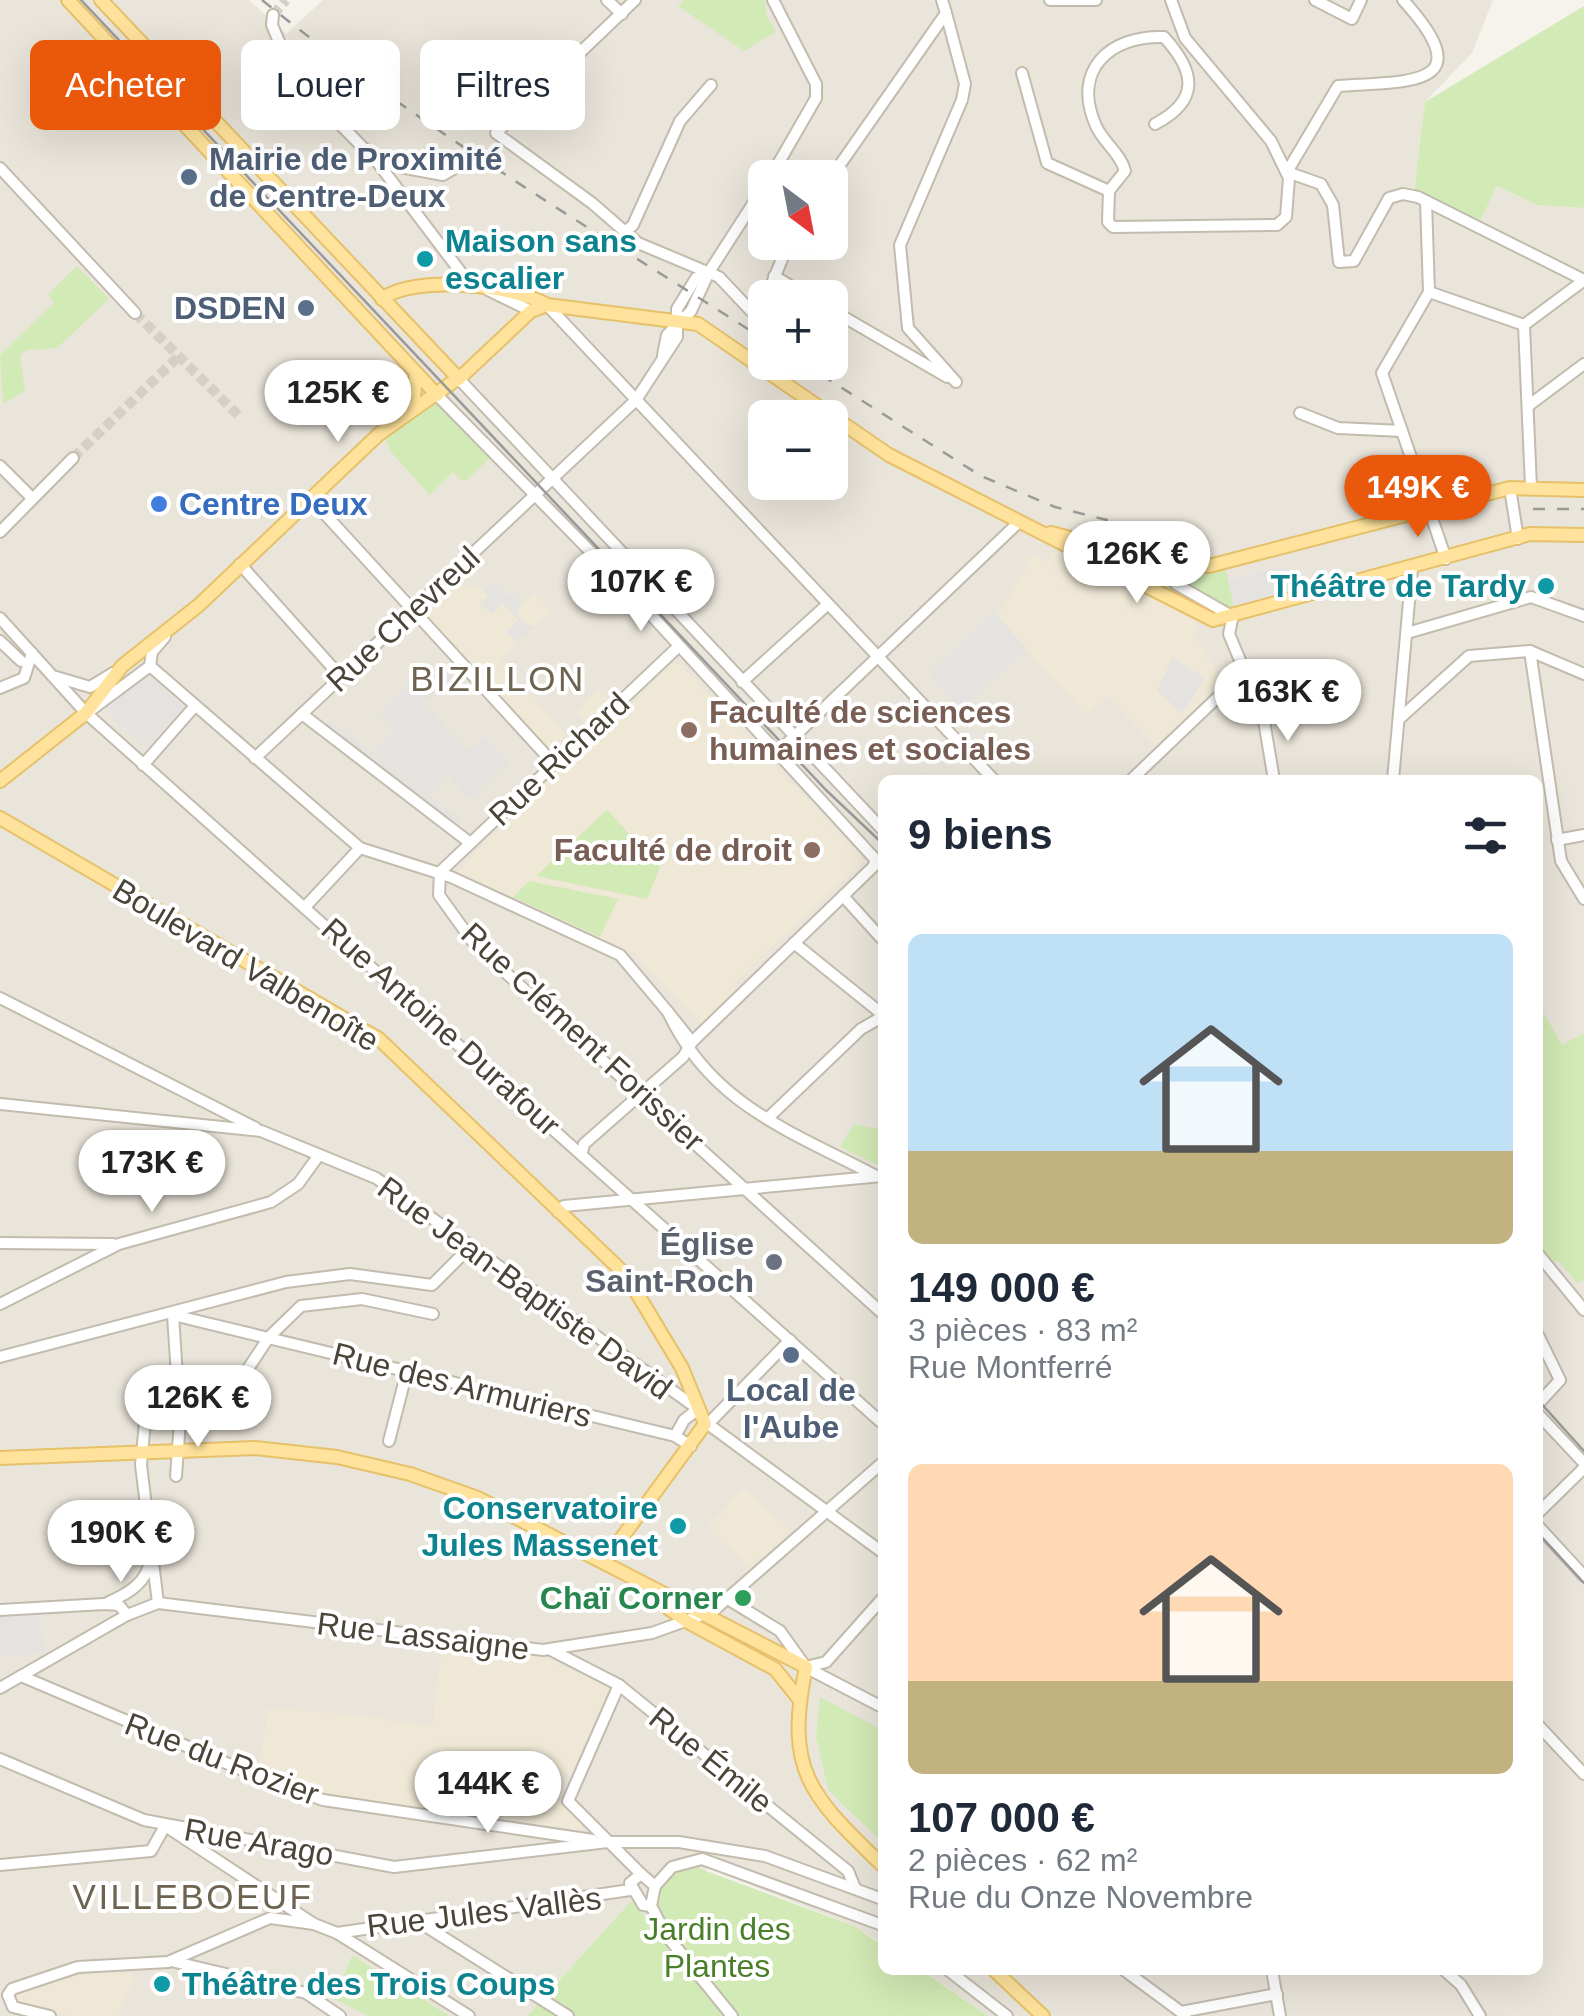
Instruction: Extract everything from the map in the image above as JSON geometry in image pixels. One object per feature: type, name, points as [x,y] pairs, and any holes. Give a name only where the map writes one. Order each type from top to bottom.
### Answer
[{"type":"main road","points":[[68,0],[437,395]]},
{"type":"main road","points":[[101,0],[458,378]]},
{"type":"main road","points":[[382,299],[418,286],[472,287],[533,298],[547,305],[698,324],[889,455],[1213,620],[1530,534],[1584,535]]},
{"type":"main road","points":[[392,422],[437,395],[531,311],[547,305]]},
{"type":"main road","points":[[0,781],[86,713],[122,666],[312,500],[392,422],[414,398],[416,372]]},
{"type":"main road","points":[[1022,524],[1183,564],[1208,566],[1510,488],[1584,490]]},
{"type":"main road","points":[[1067,537],[1080,554]]},
{"type":"main road","name":"Boulevard Valbenoîte","points":[[0,818],[378,1038],[626,1275],[682,1368],[706,1424]]},
{"type":"main road","points":[[604,1562],[706,1424]]},
{"type":"main road","points":[[0,1458],[178,1448],[297,1452],[410,1474],[478,1498],[806,1667],[799,1699],[801,1762],[808,1784],[815,1798],[878,1861]]},
{"type":"main road","points":[[604,1562],[686,1622],[775,1670],[799,1699]]},
{"type":"main road","points":[[999,1975],[1043,2016]]},
{"type":"street","points":[[608,0],[622,14]]},
{"type":"street","points":[[636,0],[496,134],[592,203],[638,243],[709,272],[748,308]]},
{"type":"street","points":[[773,0],[816,84],[816,98],[780,160]]},
{"type":"street","points":[[848,319],[956,382],[908,328],[900,245],[962,100],[965,84],[942,0]]},
{"type":"street","points":[[1050,0],[1096,0]]},
{"type":"street","points":[[1171,0],[1179,27],[1271,142],[1287,172],[1321,184],[1333,206],[1335,256],[1347,264],[1361,253],[1389,198],[1403,194],[1426,201],[1584,280],[1524,325]]},
{"type":"street","points":[[1315,0],[1352,19],[1361,0]]},
{"type":"street","points":[[1179,27],[1164,37],[1133,37],[1121,42],[1100,58],[1092,76],[1096,125],[1124,172],[1109,191],[1108,222],[1113,228],[1276,225],[1286,216],[1287,172],[1338,86],[1419,80],[1431,73],[1437,63],[1437,40],[1403,0]]},
{"type":"street","points":[[843,160],[946,14]]},
{"type":"street","points":[[273,16],[272,25],[294,77],[378,163],[472,287]]},
{"type":"street","points":[[1155,124],[1180,107],[1189,83],[1182,60],[1164,37]]},
{"type":"street","points":[[1022,73],[1047,162],[1109,191]]},
{"type":"street","points":[[624,232],[633,224],[680,120],[712,84]]},
{"type":"street","points":[[378,163],[443,176],[465,162]]},
{"type":"street","points":[[0,168],[136,313]]},
{"type":"street","points":[[1426,201],[1429,292],[1382,373],[1446,559]]},
{"type":"street","points":[[709,272],[748,211]]},
{"type":"street","points":[[773,280],[781,260]]},
{"type":"street","name":"Rue Chevreul","points":[[255,758],[636,400],[662,355],[678,338],[680,322],[676,308],[696,278],[709,272]]},
{"type":"street","points":[[774,276],[781,280]]},
{"type":"street","points":[[487,290],[531,311]]},
{"type":"street","points":[[1429,292],[1524,325]]},
{"type":"street","points":[[547,305],[989,775]]},
{"type":"street","points":[[1524,325],[1531,486]]},
{"type":"street","points":[[1528,406],[1584,364]]},
{"type":"street","points":[[458,378],[878,825]]},
{"type":"street","points":[[437,395],[779,751],[875,859],[874,866],[584,1144],[582,1152]]},
{"type":"street","points":[[1300,413],[1338,428],[1402,430]]},
{"type":"street","points":[[0,532],[74,458]]},
{"type":"street","points":[[0,466],[32,498]]},
{"type":"street","points":[[1510,488],[1518,539]]},
{"type":"street","points":[[312,500],[554,764]]},
{"type":"street","points":[[779,751],[1022,524]]},
{"type":"street","points":[[240,564],[341,677]]},
{"type":"street","points":[[1183,564],[1176,584],[1232,615],[1229,628],[1234,648],[1263,715],[1273,775]]},
{"type":"street","points":[[1393,775],[1412,568]]},
{"type":"street","points":[[1407,633],[1531,597],[1584,616]]},
{"type":"street","points":[[742,682],[828,604]]},
{"type":"street","points":[[1213,620],[1234,648]]},
{"type":"street","name":"Rue Antoine Durafour","points":[[2,625],[86,713],[143,765],[878,1419]]},
{"type":"street","points":[[86,713],[150,666],[152,652],[171,627]]},
{"type":"street","points":[[0,641],[21,661]]},
{"type":"street","name":"Rue Richard","points":[[440,872],[679,646]]},
{"type":"street","points":[[1398,718],[1469,656],[1530,652],[1584,674]]},
{"type":"street","points":[[1530,652],[1561,861],[1584,899]]},
{"type":"street","points":[[0,688],[24,678],[32,653]]},
{"type":"street","points":[[52,676],[90,688],[122,666]]},
{"type":"street","points":[[150,666],[360,848],[440,872],[620,955],[668,1012],[720,1088],[768,1118],[878,1175]]},
{"type":"street","points":[[1135,775],[1244,672]]},
{"type":"street","points":[[143,765],[194,706]]},
{"type":"street","points":[[302,714],[470,842]]},
{"type":"street","points":[[1557,840],[1584,835]]},
{"type":"street","points":[[305,908],[360,848]]},
{"type":"street","name":"Rue Clément Forissier","points":[[440,872],[440,895],[475,945],[878,1309]]},
{"type":"street","points":[[843,896],[878,935]]},
{"type":"street","points":[[794,943],[878,1012]]},
{"type":"street","points":[[0,998],[261,1131]]},
{"type":"street","points":[[768,1118],[861,1029],[878,1018]]},
{"type":"street","name":"Rue Jean-Baptiste David","points":[[0,1104],[261,1131],[382,1182],[698,1409]]},
{"type":"street","points":[[0,1304],[119,1244],[272,1202],[298,1184],[320,1155]]},
{"type":"street","points":[[558,1212],[564,1206],[878,1176]]},
{"type":"street","points":[[0,1243],[119,1244]]},
{"type":"street","points":[[0,1357],[286,1282],[350,1274],[432,1285],[471,1246]]},
{"type":"street","points":[[1543,1260],[1584,1310]]},
{"type":"street","points":[[224,1420],[230,1396],[269,1338],[300,1306],[320,1300],[389,1301],[434,1314]]},
{"type":"street","points":[[173,1314],[180,1421],[176,1476]]},
{"type":"street","name":"Rue des Armuriers","points":[[173,1314],[674,1436],[691,1446]]},
{"type":"street","points":[[790,1340],[706,1424],[878,1549]]},
{"type":"street","points":[[1543,1344],[1559,1373],[1558,1384],[1543,1399]]},
{"type":"street","points":[[389,1440],[407,1372]]},
{"type":"street","points":[[674,1436],[684,1420],[698,1409]]},
{"type":"street","points":[[1543,1420],[1584,1466],[1543,1509]]},
{"type":"street","points":[[0,1688],[127,1615],[158,1603],[142,1478],[145,1422]]},
{"type":"street","points":[[706,1615],[878,1466]]},
{"type":"street","points":[[1543,1531],[1584,1576]]},
{"type":"street","points":[[98,1604],[145,1577],[150,1548]]},
{"type":"street","points":[[726,1598],[780,1631],[806,1667],[878,1704]]},
{"type":"street","name":"Rue Lassaigne","points":[[158,1603],[551,1650],[652,1633],[706,1615]]},
{"type":"street","points":[[98,1604],[108,1626]]},
{"type":"street","points":[[0,1610],[98,1604],[119,1605],[127,1615]]},
{"type":"street","points":[[806,1667],[826,1662],[878,1604]]},
{"type":"street","name":"Rue Émile","points":[[551,1650],[619,1685],[848,1871],[855,1888]]},
{"type":"street","name":"Rue du Rozier","points":[[21,1676],[223,1763],[324,1800],[608,1842]]},
{"type":"street","name":"Rue Jules Vallès","points":[[619,1685],[568,1801],[654,1886]]},
{"type":"street","points":[[1543,1730],[1584,1774]]},
{"type":"street","points":[[0,1759],[165,1826],[314,1924]]},
{"type":"street","points":[[0,1865],[151,1852],[165,1826]]},
{"type":"street","name":"Rue Arago","points":[[165,1826],[394,1867],[608,1842],[723,1846],[803,1868],[878,1898]]},
{"type":"street","points":[[732,2016],[657,1921],[651,1906],[654,1886],[672,1867],[702,1859],[878,1924]]},
{"type":"street","points":[[641,1874],[630,1883],[630,1890],[644,1905],[651,1906]]},
{"type":"street","name":"Rue Jules Vallès","points":[[337,1932],[630,1890]]},
{"type":"street","points":[[171,1961],[270,1918],[314,1924],[337,1932],[469,2016]]},
{"type":"street","points":[[419,1922],[568,2016]]},
{"type":"street","points":[[50,2016],[13,2007],[8,1995],[12,1989],[78,1967],[171,1961],[306,1993],[340,2016]]},
{"type":"street","points":[[954,1975],[1007,2016]]},
{"type":"street","points":[[1133,1975],[1183,2014],[1277,1994]]},
{"type":"street","points":[[1273,1975],[1280,2016]]},
{"type":"street","points":[[1450,1975],[1461,1985],[1480,2016]]},
{"type":"shaded area","points":[[0,0],[249,0],[286,34],[323,0],[1493,0],[1472,53],[1425,102],[1414,189],[1480,220],[1497,186],[1537,205],[1584,208],[1584,2016],[988,2016],[929,1975],[1543,1975],[1543,775],[878,775],[878,1941],[854,1926],[708,1868],[645,1919],[630,1902],[527,2016],[450,2016],[352,1955],[335,1998],[368,2016],[0,2016]]},
{"type":"shaded area","points":[[1054,550],[1199,622],[1192,637],[1222,683],[1156,746],[1108,696],[1087,715],[1026,649],[961,709],[928,673],[994,610],[999,615],[1033,554],[1047,562]]},
{"type":"shaded area","points":[[1287,566],[1293,591],[1234,607],[1228,580]]},
{"type":"shaded area","points":[[493,582],[509,596],[514,592],[524,603],[534,593],[550,611],[499,660],[580,749],[596,735],[576,713],[598,690],[622,713],[673,663],[680,664],[864,860],[734,983],[739,989],[702,1023],[633,953],[457,871],[562,766],[421,614],[455,584],[483,589]]},
{"type":"shaded area","points":[[493,582],[509,596],[514,592],[524,603],[517,609],[518,618],[534,627],[516,642],[506,632],[518,620],[502,603],[491,614],[480,603],[488,596],[482,590]]},
{"type":"shaded area","points":[[994,610],[1026,649],[961,709],[928,673]]},
{"type":"shaded area","points":[[1173,657],[1205,678],[1182,714],[1157,690]]},
{"type":"shaded area","points":[[1293,660],[1296,701],[1270,703],[1253,663]]},
{"type":"shaded area","points":[[431,662],[452,676],[424,703],[468,751],[484,737],[508,763],[471,799],[448,777],[429,794],[373,750],[395,729],[379,713]]},
{"type":"shaded area","points":[[145,673],[184,706],[148,748],[103,708]]},
{"type":"shaded area","points":[[330,720],[460,819],[456,828],[324,727]]},
{"type":"shaded area","points":[[743,1488],[788,1528],[788,1535],[750,1567],[707,1528]]},
{"type":"shaded area","points":[[37,1612],[45,1651],[12,1658],[0,1652],[0,1617]]},
{"type":"shaded area","points":[[442,1645],[542,1657],[606,1685],[608,1691],[571,1774],[565,1772],[559,1784],[559,1802],[582,1823],[581,1830],[338,1797],[259,1768],[268,1709],[351,1714],[432,1727]]},
{"type":"shaded area","points":[[133,1972],[118,2016],[71,2016],[16,2000],[16,1994],[79,1975]]},
{"type":"green space","points":[[684,0],[765,0],[766,14],[776,32],[744,51],[678,6]]},
{"type":"green space","points":[[1584,6],[1584,208],[1537,205],[1497,186],[1480,221],[1414,190],[1425,102]]},
{"type":"green space","points":[[77,266],[109,299],[57,348],[27,350],[20,355],[25,391],[3,404],[0,355],[54,303],[48,294]]},
{"type":"green space","points":[[437,400],[491,457],[464,482],[453,472],[430,495],[391,452],[385,438]]},
{"type":"green space","points":[[1089,549],[1187,572],[1226,569],[1234,607],[1213,614]]},
{"type":"green space","points":[[607,810],[660,867],[647,899],[536,876]]},
{"type":"green space","points":[[529,881],[618,899],[600,937],[513,897]]},
{"type":"green space","points":[[1543,1012],[1562,1045],[1584,1033],[1584,1280],[1577,1283],[1559,1261],[1550,1261],[1543,1253]]},
{"type":"green space","points":[[854,1124],[878,1129],[878,1165],[840,1147]]},
{"type":"green space","points":[[820,1697],[878,1728],[878,1838],[829,1791],[816,1738]]},
{"type":"green space","name":"Jardin des Plantes","points":[[693,1866],[854,1926],[878,1942],[878,1975],[928,1975],[988,2016],[527,2016],[631,1901],[646,1919],[657,1911],[667,1882]]},
{"type":"green space","points":[[352,1955],[450,2016],[368,2016],[335,1999]]},
{"type":"tunnel","points":[[273,15],[286,0]]},
{"type":"tunnel","points":[[135,313],[240,417]]},
{"type":"tunnel","points":[[73,458],[180,355]]},
{"type":"tram line","points":[[81,0],[826,790],[878,839]]},
{"type":"tram line","points":[[1543,1406],[1584,1451]]},
{"type":"tram line","points":[[1543,1538],[1584,1583]]},
{"type":"railway","points":[[262,0],[445,135],[748,329]]},
{"type":"railway","points":[[829,380],[981,476],[1055,507],[1159,533]]},
{"type":"railway","points":[[1533,509],[1584,509]]},
{"type":"place","name":"Mairie de Proximité de Centre-Deux","points":[[189,177]]},
{"type":"place","name":"Maison sans escalier","points":[[425,259]]},
{"type":"place","name":"DSDEN","points":[[306,308]]},
{"type":"place","name":"Centre Deux","points":[[159,504]]},
{"type":"place","name":"Théâtre de Tardy","points":[[1546,586]]},
{"type":"place","name":"Faculté de sciences humaines et sociales","points":[[689,730]]},
{"type":"place","name":"Faculté de droit","points":[[812,850]]},
{"type":"place","name":"Église Saint-Roch","points":[[774,1262]]},
{"type":"place","name":"Local de l'Aube","points":[[791,1355]]},
{"type":"place","name":"Conservatoire Jules Massenet","points":[[678,1526]]},
{"type":"place","name":"Chaï Corner","points":[[743,1598]]},
{"type":"place","name":"Théâtre des Trois Coups","points":[[162,1984]]},
{"type":"district","name":"BIZILLON","points":[[498,678]]},
{"type":"district","name":"VILLEBOEUF","points":[[193,1896]]}]
